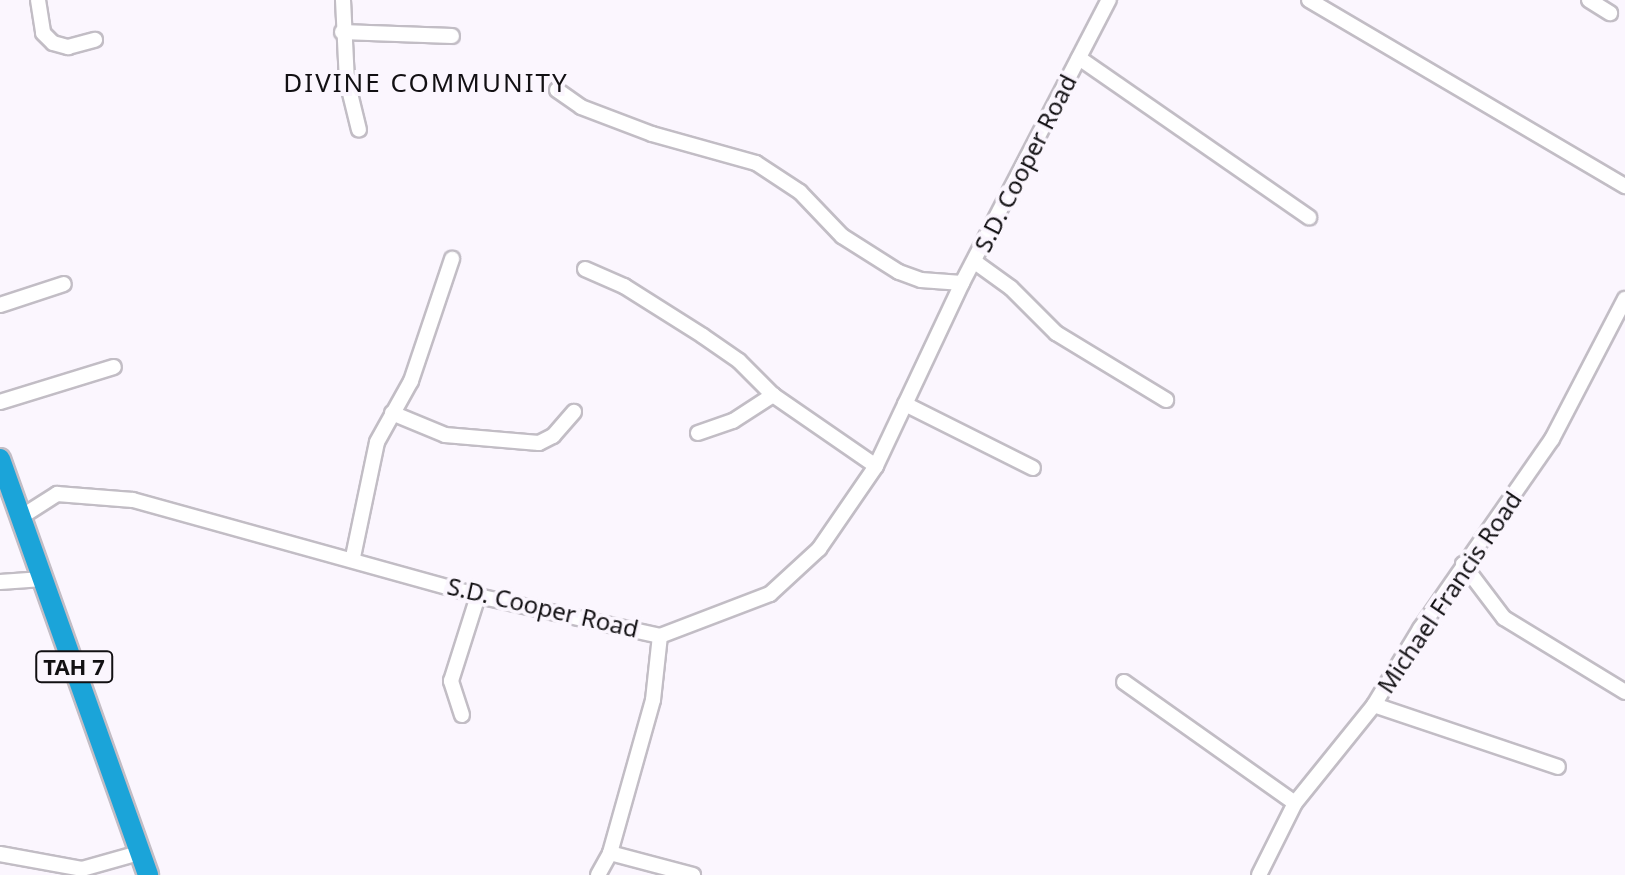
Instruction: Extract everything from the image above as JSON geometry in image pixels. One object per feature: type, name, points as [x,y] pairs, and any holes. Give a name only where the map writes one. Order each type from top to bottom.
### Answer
[{"type":"highway","name":"TAH 7","points":[[0,459],[148,875]]},
{"type":"street","points":[[38,0],[43,33],[53,43],[68,47],[95,40]]},
{"type":"street","points":[[343,0],[342,32],[359,130]]},
{"type":"street","name":"S.D. Cooper Road","points":[[21,517],[57,494],[133,500],[353,557],[478,596],[660,636],[770,594],[819,549],[876,466],[962,283],[1109,0]]},
{"type":"street","points":[[1309,0],[1625,186]]},
{"type":"street","points":[[1589,0],[1610,13]]},
{"type":"street","points":[[342,32],[452,36]]},
{"type":"street","points":[[1079,58],[1309,217]]},
{"type":"street","points":[[557,90],[581,107],[652,134],[746,159],[800,192],[842,236],[899,272],[921,280],[962,283]]},
{"type":"street","points":[[353,557],[377,442],[411,381],[452,259]]},
{"type":"street","points":[[975,262],[1011,288],[1056,333],[1166,400]]},
{"type":"street","points":[[585,269],[624,286],[711,342],[773,395],[876,466]]},
{"type":"street","points":[[0,305],[64,284]]},
{"type":"street","name":"Michael Francis Road","points":[[1259,875],[1295,803],[1374,705],[1463,564],[1552,439],[1625,299]]},
{"type":"street","points":[[0,402],[114,367]]},
{"type":"street","points":[[698,433],[733,421],[773,395]]},
{"type":"street","points":[[905,404],[1033,468]]},
{"type":"street","points":[[392,413],[445,435],[539,443],[553,436],[574,412]]},
{"type":"street","points":[[1463,564],[1504,618],[1625,692]]},
{"type":"street","points":[[0,582],[43,579]]},
{"type":"street","points":[[462,715],[451,681],[478,596]]},
{"type":"street","points":[[598,875],[610,853],[653,700],[660,636]]},
{"type":"street","points":[[1124,682],[1295,803]]},
{"type":"street","points":[[1374,705],[1558,767]]},
{"type":"street","points":[[0,854],[82,869],[139,853]]},
{"type":"street","points":[[610,853],[693,875]]},
{"type":"district","name":"DIVINE COMMUNITY","points":[[426,83]]}]
